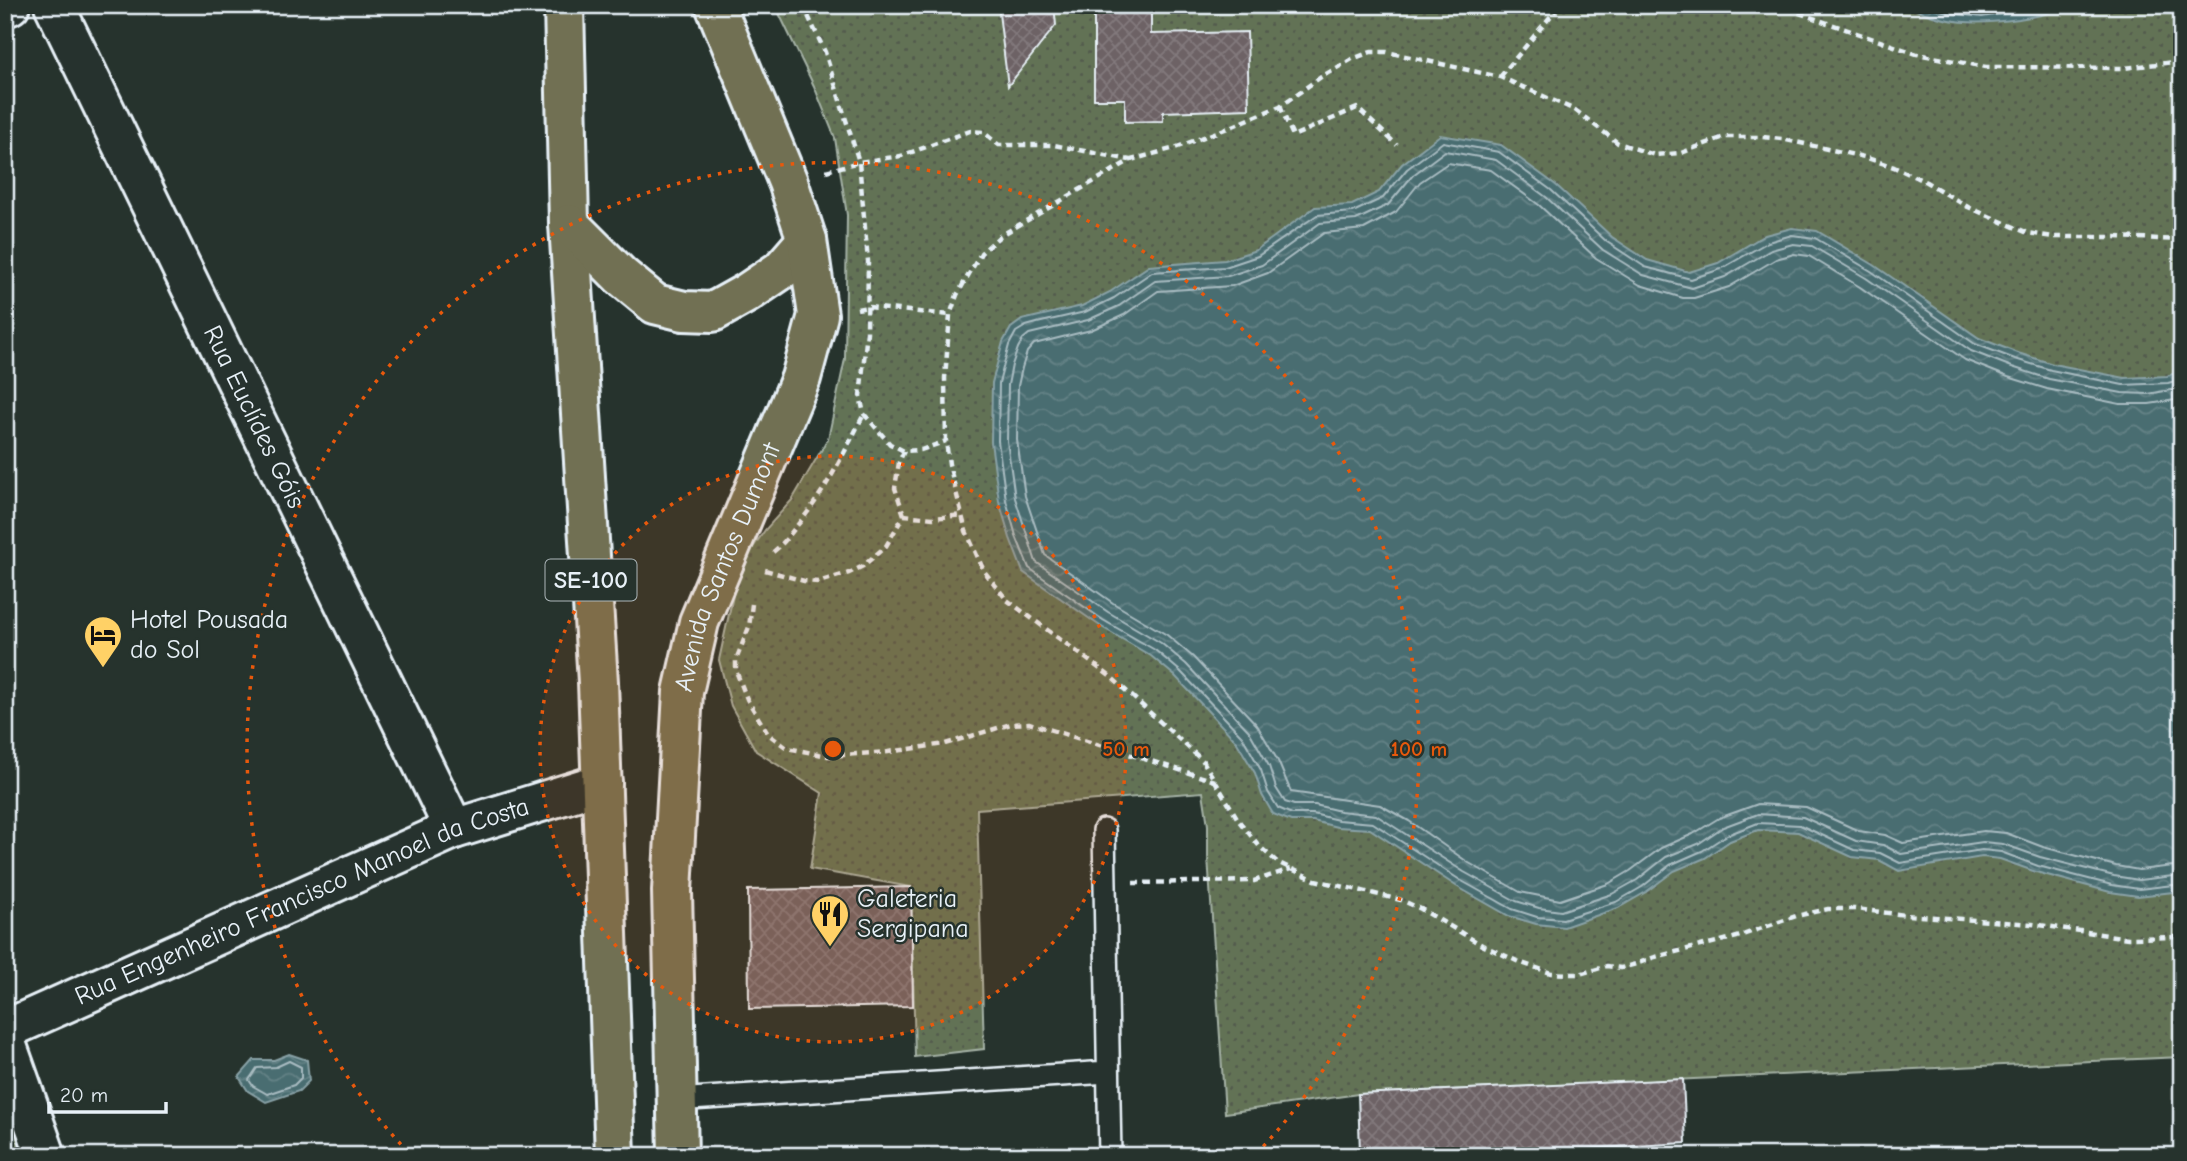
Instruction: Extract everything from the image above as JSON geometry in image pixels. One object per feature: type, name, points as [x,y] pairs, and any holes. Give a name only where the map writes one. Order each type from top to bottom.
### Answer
[{"type":"main road","name":"SE-100","points":[[564,5],[569,224],[598,682],[615,1156]]},
{"type":"main road","name":"Avenida Santos Dumont","points":[[678,1156],[672,891],[683,692],[699,622],[801,378],[818,316],[807,240],[788,182],[715,5]]},
{"type":"main road","points":[[569,224],[621,276],[655,304],[684,311],[713,312],[747,293],[781,270],[807,240]]},
{"type":"street","points":[[5,8],[10,5]]},
{"type":"street","name":"Rua Euclídes Góis","points":[[54,5],[454,829]]},
{"type":"street","name":"Rua Engenheiro Francisco Manoel da Costa","points":[[5,1030],[454,829],[602,783]]},
{"type":"street","points":[[5,1040],[46,1156]]},
{"type":"lane","points":[[1104,830],[1110,1156]]},
{"type":"lane","points":[[675,1100],[1108,1072]]},
{"type":"path","points":[[803,5],[825,52],[859,162],[868,307],[860,396],[863,414],[890,444],[904,450],[921,450],[946,442]]},
{"type":"path","points":[[1500,77],[1560,5]]},
{"type":"path","points":[[1776,5],[1917,54],[1986,67],[2124,68],[2182,61]]},
{"type":"path","points":[[2182,240],[2053,237],[2028,233],[1968,207],[1926,181],[1894,167],[1864,157],[1782,139],[1724,137],[1681,153],[1655,155],[1618,143],[1574,110],[1500,77],[1387,52],[1371,52],[1335,68],[1280,106],[1175,148],[1131,160],[1000,236],[981,253],[957,295],[950,315],[945,378],[946,442],[957,498],[984,571],[1007,600],[1111,677],[1203,761],[1239,821],[1260,847],[1277,862],[1315,880],[1401,901],[1436,916],[1482,945],[1551,973],[1569,974],[1607,966],[1621,968],[1828,909],[2032,924],[2128,939],[2182,937]]},
{"type":"path","points":[[1280,106],[1293,136],[1357,108],[1396,145]]},
{"type":"path","points":[[788,182],[859,162],[901,156],[970,131],[983,132],[999,145],[1054,145],[1131,160]]},
{"type":"path","points":[[818,316],[868,307],[950,315]]},
{"type":"path","points":[[771,554],[783,545],[831,481],[863,414]]},
{"type":"path","points":[[764,571],[818,582],[863,566],[886,546],[904,514],[895,488],[904,450]]},
{"type":"path","points":[[904,514],[933,518],[962,515]]},
{"type":"path","points":[[759,581],[766,562]]},
{"type":"path","points":[[752,602],[749,627],[736,660],[736,671],[747,699],[768,734],[787,748],[828,756],[888,752],[945,744],[1011,724],[1029,723],[1215,781]]},
{"type":"path","points":[[1105,884],[1254,881],[1292,869]]},
{"type":"green space","points":[[775,5],[2182,5],[2182,1057],[1358,1094],[1225,1113],[1208,825],[1203,792],[977,809],[984,1049],[915,1057],[911,887],[810,869],[822,793],[756,751],[731,706],[719,660],[739,568],[765,530],[792,500],[828,439],[845,359],[847,215],[835,138],[814,86]]},
{"type":"green space","points":[[5,1098],[23,1156],[5,1156]]},
{"type":"water","points":[[1906,5],[2067,5],[2032,17],[1961,22],[1920,12]]},
{"type":"water","points":[[1440,135],[1501,145],[1556,185],[1612,237],[1647,260],[1689,272],[1718,263],[1765,235],[1792,228],[1817,231],[1874,265],[1979,338],[2018,353],[2053,364],[2125,378],[2167,376],[2182,371],[2182,891],[2138,896],[2110,892],[2036,872],[2000,859],[1982,857],[1899,871],[1879,860],[1852,857],[1798,832],[1758,830],[1730,841],[1705,858],[1674,871],[1618,908],[1564,927],[1536,924],[1509,916],[1456,886],[1370,829],[1337,827],[1313,821],[1291,821],[1273,814],[1262,795],[1255,773],[1236,741],[1175,676],[1151,656],[1100,626],[1023,572],[999,501],[991,442],[992,383],[1003,342],[1011,328],[1022,320],[1082,306],[1110,292],[1149,266],[1225,260],[1256,250],[1315,207],[1352,205],[1379,192],[1402,164]]},
{"type":"water","points":[[289,1054],[307,1060],[309,1081],[299,1091],[266,1102],[248,1091],[239,1077],[254,1060],[274,1060]]},
{"type":"building","points":[[998,5],[1054,5],[1056,25],[1008,86]]},
{"type":"building","points":[[1151,10],[1151,34],[1247,32],[1249,109],[1163,112],[1163,121],[1125,122],[1125,99],[1094,99],[1094,12]]},
{"type":"building","name":"Galeteria Sergipana","points":[[911,887],[913,1006],[749,1009],[748,890]]},
{"type":"building","points":[[1683,1079],[1686,1143],[1534,1152],[1534,1156],[1381,1156],[1381,1152],[1360,1152],[1358,1094]]},
{"type":"place","name":"Hotel Pousada do Sol","points":[[103,669]]},
{"type":"place","name":"Galeteria Sergipana","points":[[830,948]]}]
